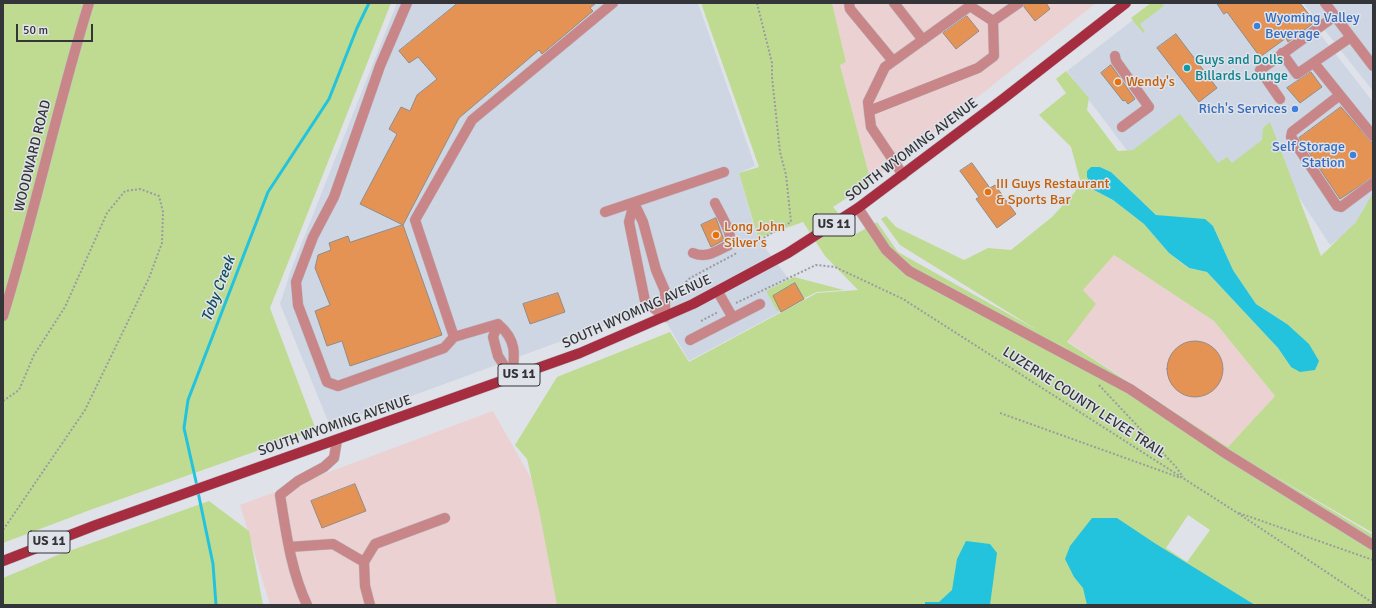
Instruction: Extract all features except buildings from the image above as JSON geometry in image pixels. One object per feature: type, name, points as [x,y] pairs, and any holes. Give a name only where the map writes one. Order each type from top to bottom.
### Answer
[{"type":"main road","name":"SOUTH WYOMING AVENUE","points":[[3,561],[96,525],[512,378],[599,345],[665,317],[718,292],[788,253],[858,208],[903,175],[1122,4]]},
{"type":"street","name":"WOODWARD ROAD","points":[[3,316],[23,251],[75,49],[89,3]]},
{"type":"street","points":[[407,3],[380,66],[334,197],[313,237],[298,274],[296,282],[298,306],[327,382],[338,386],[444,348],[454,337],[498,324]]},
{"type":"street","points":[[454,337],[415,220],[472,120],[613,3]]},
{"type":"street","points":[[849,3],[850,9],[892,61]]},
{"type":"street","points":[[894,3],[923,40]]},
{"type":"street","points":[[993,22],[1019,3]]},
{"type":"street","points":[[1326,3],[1373,66]]},
{"type":"street","points":[[903,175],[871,127],[868,102],[885,67],[970,6],[993,22]]},
{"type":"street","points":[[1280,99],[1255,69],[1282,53],[1335,16]]},
{"type":"street","points":[[869,111],[978,68],[994,56],[993,22]]},
{"type":"street","points":[[1282,53],[1297,74],[1351,37]]},
{"type":"street","points":[[1115,56],[1116,61],[1149,107],[1122,127]]},
{"type":"street","points":[[1314,63],[1373,136]]},
{"type":"street","points":[[1340,96],[1292,132],[1292,137],[1337,206],[1341,207],[1373,183]]},
{"type":"street","points":[[605,212],[724,172]]},
{"type":"street","points":[[634,203],[642,222],[656,270],[664,291],[665,317]]},
{"type":"street","points":[[634,203],[629,222],[645,301],[665,317]]},
{"type":"street","points":[[693,253],[700,256],[708,256],[729,245],[731,242],[731,236],[715,203]]},
{"type":"street","points":[[858,208],[886,250],[909,271],[1130,389],[1225,453],[1373,545]]},
{"type":"street","points":[[718,292],[733,318]]},
{"type":"street","points":[[690,340],[760,304]]},
{"type":"street","points":[[498,324],[493,337],[496,349],[499,359],[512,378]]},
{"type":"street","points":[[498,324],[508,333],[515,355],[512,378]]},
{"type":"street","points":[[307,605],[297,577],[289,546],[280,495],[298,481],[324,467],[334,458],[337,440]]},
{"type":"street","points":[[370,605],[365,586],[364,562],[375,544],[445,518]]},
{"type":"street","points":[[289,546],[333,544],[364,562]]},
{"type":"path","points":[[757,3],[772,63],[772,77],[780,152],[786,175],[791,222],[758,241]]},
{"type":"path","points":[[3,401],[19,390],[34,355],[65,307],[107,213],[125,191],[140,189],[159,196],[163,212],[162,243],[149,278],[85,410],[3,530]]},
{"type":"path","points":[[685,286],[686,282],[690,278],[738,253]]},
{"type":"path","name":"LUZERNE COUNTY LEVEE TRAIL","points":[[773,285],[816,265],[835,267],[903,299],[1185,479],[1373,603]]},
{"type":"path","points":[[1096,383],[1106,391],[1167,457],[1185,479]]},
{"type":"path","points":[[1000,412],[1185,479]]},
{"type":"path","points":[[1236,512],[1373,560]]},
{"type":"shaded area","points":[[397,3],[698,3],[755,166],[739,173],[757,237],[804,299],[689,361],[657,306],[330,426],[280,304],[291,270]]},
{"type":"shaded area","points":[[832,3],[1096,3],[871,182],[840,65],[846,62]]},
{"type":"shaded area","points":[[1155,3],[1296,3],[1373,102],[1373,216],[1330,245],[1270,153],[1220,190],[1135,161],[1067,71]]},
{"type":"shaded area","points":[[1303,3],[1373,3],[1373,91]]},
{"type":"shaded area","points":[[1114,255],[1214,321],[1275,396],[1228,447],[1067,341],[1095,304],[1083,290]]},
{"type":"shaded area","points":[[493,411],[540,494],[559,605],[270,605],[240,505]]},
{"type":"green space","points":[[3,3],[391,3],[270,308],[316,430],[90,510],[3,543]]},
{"type":"green space","points":[[701,3],[832,3],[846,62],[840,65],[871,182],[833,207],[856,234],[877,222],[898,252],[1037,330],[900,245],[881,219],[886,216],[896,227],[964,260],[988,248],[1011,250],[1052,217],[1075,192],[1080,180],[1071,147],[1039,115],[1066,93],[1056,79],[1066,71],[1089,98],[1087,110],[1118,151],[1133,150],[1180,114],[1218,163],[1227,157],[1232,163],[1262,140],[1263,128],[1270,122],[1321,256],[1356,222],[1373,193],[1373,533],[1266,471],[1373,535],[1373,605],[557,605],[540,515],[527,459],[515,445],[557,377],[670,332],[689,362],[817,293],[858,290],[825,256],[803,222],[758,238],[739,173],[759,167]],"holes":[[[1100,167],[1111,172],[1156,215],[1213,226],[1233,270],[1256,304],[1287,324],[1291,367],[1278,348],[1207,272],[1188,268],[1169,253],[1144,224],[1113,200],[1094,190]],[[1114,255],[1214,321],[1275,396],[1228,447],[1067,342],[1096,304],[1083,290]],[[1188,515],[1210,530],[1187,562],[1166,548]]]},
{"type":"green space","points":[[1151,3],[1162,3],[1164,6],[1140,24],[1145,32],[1143,33],[1131,18]]},
{"type":"green space","points":[[794,277],[844,290],[817,292],[777,311],[766,291]]},
{"type":"green space","points":[[209,501],[249,531],[263,605],[3,605],[3,578],[58,555]]},
{"type":"water","points":[[1091,167],[1100,167],[1111,172],[1156,215],[1205,219],[1213,226],[1233,270],[1256,304],[1287,324],[1309,344],[1319,361],[1315,370],[1300,372],[1291,367],[1278,348],[1207,272],[1189,268],[1169,253],[1144,224],[1113,200],[1094,190],[1087,177],[1087,171]]},
{"type":"water","points":[[1092,518],[1117,518],[1255,605],[1087,605],[1083,588],[1074,577],[1065,559],[1070,546]]},
{"type":"water","points":[[966,541],[990,544],[997,553],[990,605],[925,605],[925,602],[939,602],[952,590],[957,559]]},
{"type":"waterway","name":"Toby Creek","points":[[197,486],[184,428],[188,400],[268,192],[329,99],[357,28],[369,3]]},
{"type":"waterway","name":"Toby Creek","points":[[198,492],[213,564],[216,605]]},
{"type":"place","name":"Wyoming Valley Beverage","points":[[1257,26]]},
{"type":"place","name":"Guys and Dolls Billards Lounge","points":[[1187,68]]},
{"type":"place","name":"Wendy's","points":[[1118,82]]},
{"type":"place","name":"Rich's Services","points":[[1295,109]]},
{"type":"place","name":"Self Storage Station","points":[[1353,155]]},
{"type":"place","name":"III Guys Restaurant & Sports Bar","points":[[988,192]]},
{"type":"place","name":"Long John Silver's","points":[[716,235]]}]
